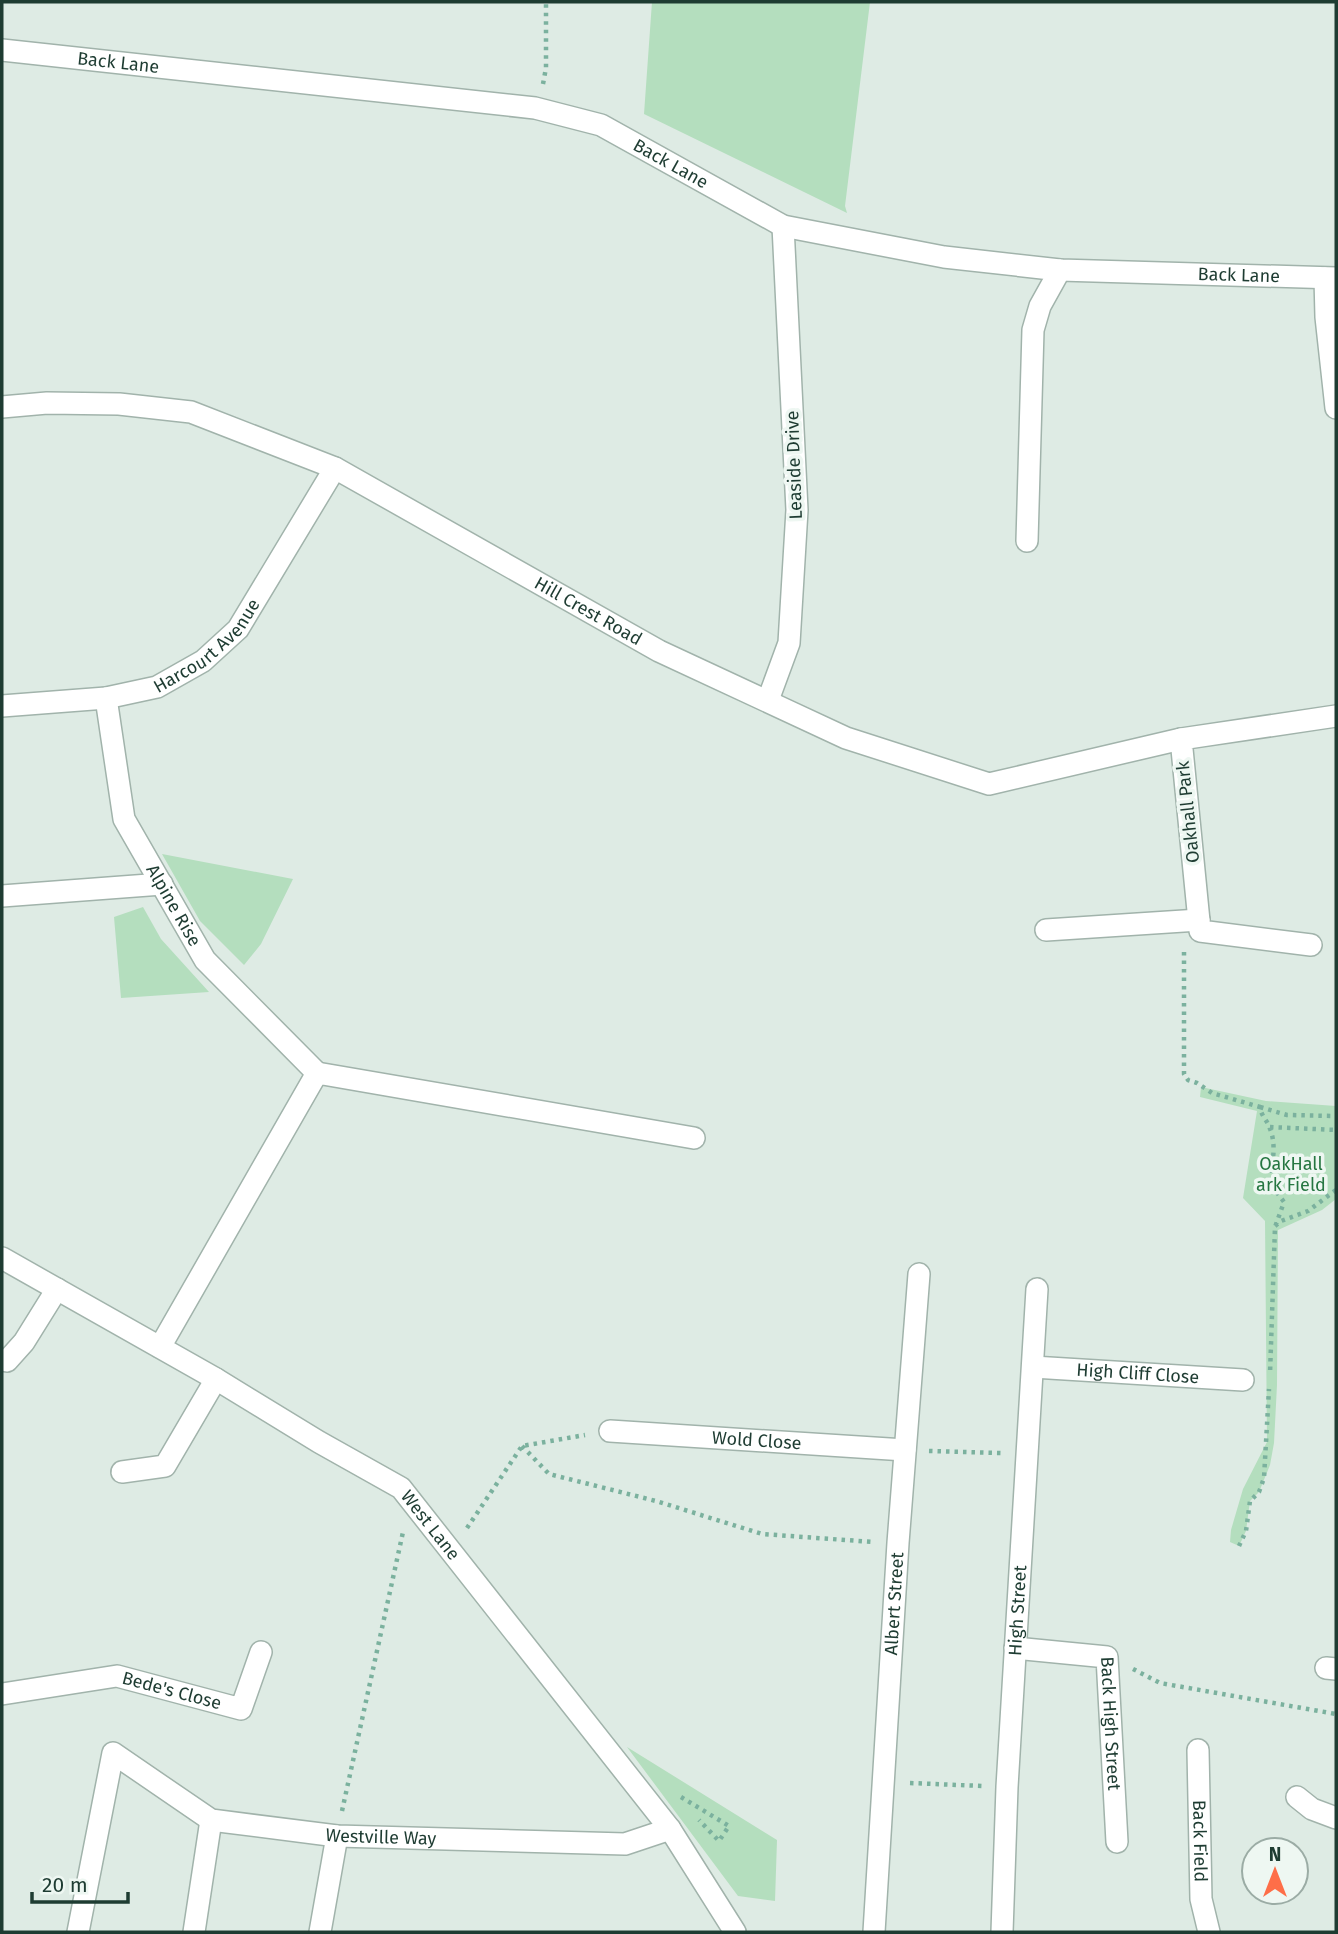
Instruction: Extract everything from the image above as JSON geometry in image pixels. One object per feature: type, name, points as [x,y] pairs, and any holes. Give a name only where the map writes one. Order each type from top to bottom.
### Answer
[{"type":"street","name":"Back Lane","points":[[2,50],[535,108],[601,125],[783,226],[944,257],[1060,270],[1331,278]]},
{"type":"street","name":"Leaside Drive","points":[[768,700],[789,643],[797,510],[783,226]]},
{"type":"street","points":[[1027,541],[1032,330],[1040,306],[1060,270]]},
{"type":"street","points":[[1331,278],[1326,317],[1336,408]]},
{"type":"street","name":"Hill Crest Road","points":[[2,407],[47,403],[119,404],[191,412],[335,468],[659,651],[846,738],[989,784],[1181,739]]},
{"type":"street","name":"Harcourt Avenue","points":[[2,706],[106,698],[157,687],[203,662],[238,629],[335,468]]},
{"type":"street","name":"Alpine Rise","points":[[106,698],[124,819],[205,960],[317,1073]]},
{"type":"street","name":"Oakhall Park","points":[[1199,920],[1181,739],[1336,716]]},
{"type":"street","points":[[2,896],[162,884]]},
{"type":"street","points":[[1045,930],[1199,920],[1200,931],[1311,944]]},
{"type":"street","points":[[160,1347],[317,1073],[694,1138]]},
{"type":"street","name":"West Lane","points":[[2,1258],[401,1488],[670,1829],[735,1932]]},
{"type":"street","name":"Albert Street","points":[[874,1932],[898,1543],[919,1274]]},
{"type":"street","points":[[7,1361],[24,1342],[57,1289]]},
{"type":"street","name":"High Street","points":[[1002,1932],[1007,1787],[1037,1289]]},
{"type":"street","name":"High Cliff Close","points":[[1033,1367],[1243,1380]]},
{"type":"street","points":[[122,1472],[165,1466],[216,1379]]},
{"type":"street","name":"Wold Close","points":[[610,1431],[905,1450]]},
{"type":"street","name":"Back High Street","points":[[1015,1648],[1107,1657],[1117,1843]]},
{"type":"street","name":"Bede's Close","points":[[2,1694],[117,1676],[241,1709],[261,1652]]},
{"type":"street","name":"Back Field","points":[[1198,1749],[1200,1899],[1209,1932]]},
{"type":"street","name":"Westville Way","points":[[78,1932],[113,1753],[211,1820],[337,1836],[625,1844],[670,1829]]},
{"type":"street","points":[[1297,1797],[1312,1809],[1336,1818]]},
{"type":"street","points":[[194,1932],[211,1820]]},
{"type":"street","points":[[320,1932],[337,1836]]},
{"type":"path","points":[[535,108],[546,68],[546,2]]},
{"type":"path","points":[[1184,952],[1184,1074],[1188,1080],[1212,1093],[1287,1115],[1336,1116]]},
{"type":"path","points":[[1260,1107],[1270,1127],[1274,1155],[1269,1182],[1284,1202],[1275,1227],[1281,1221],[1308,1210],[1336,1190]]},
{"type":"path","points":[[1270,1127],[1336,1130]]},
{"type":"path","points":[[451,1551],[522,1446],[610,1431]]},
{"type":"path","points":[[522,1446],[549,1474],[656,1501],[762,1534],[898,1543]]},
{"type":"path","points":[[905,1450],[1026,1454]]},
{"type":"path","points":[[337,1836],[410,1499]]},
{"type":"path","points":[[1107,1657],[1160,1683],[1336,1714]]},
{"type":"path","points":[[885,1782],[1007,1787]]},
{"type":"path","points":[[669,1790],[729,1826],[719,1841],[694,1815]]},
{"type":"path","points":[[677,1799],[686,1807]]},
{"type":"green space","points":[[652,2],[870,2],[845,206],[847,213],[644,114]]},
{"type":"green space","points":[[162,854],[293,879],[261,944],[244,965],[200,921]]},
{"type":"green space","points":[[143,907],[161,939],[209,992],[121,998],[114,917]]},
{"type":"green space","name":"OakHall ark Field","points":[[1201,1087],[1266,1101],[1336,1106],[1336,1199],[1322,1210],[1278,1230],[1274,1443],[1270,1465],[1259,1492],[1250,1501],[1246,1531],[1239,1546],[1230,1542],[1231,1530],[1243,1489],[1267,1442],[1265,1221],[1243,1198],[1257,1111],[1200,1097]]},
{"type":"green space","points":[[627,1747],[777,1840],[775,1901],[738,1896]]}]
